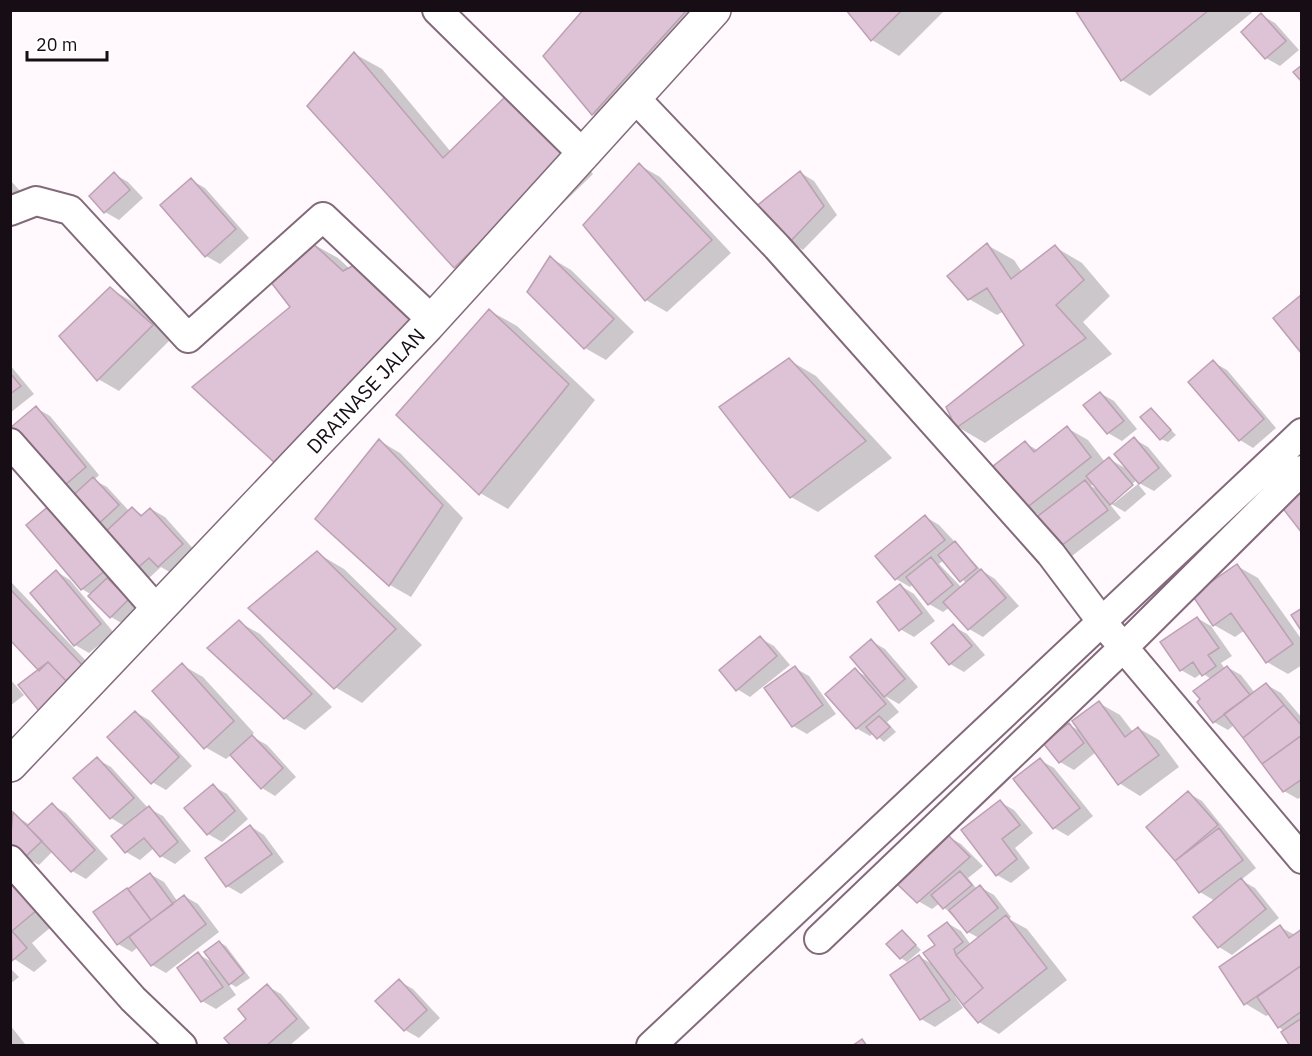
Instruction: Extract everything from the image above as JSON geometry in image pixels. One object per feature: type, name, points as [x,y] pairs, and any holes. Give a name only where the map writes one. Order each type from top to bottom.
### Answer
[{"type":"street","points":[[437,10],[583,154]]},
{"type":"street","name":"DRAINASE JALAN","points":[[10,765],[432,320],[714,10]]},
{"type":"street","points":[[634,98],[800,273],[1051,554],[1102,622],[1302,859]]},
{"type":"street","points":[[10,211],[36,201],[70,210],[188,338],[323,217],[432,320]]},
{"type":"street","points":[[651,1046],[1302,433]]},
{"type":"street","points":[[10,443],[158,611]]},
{"type":"street","points":[[819,939],[1124,647],[1302,470]]},
{"type":"street","points":[[10,860],[133,999],[182,1046]]},
{"type":"building","points":[[583,10],[687,10],[592,115],[543,56]]},
{"type":"building","points":[[846,10],[902,10],[871,41]]},
{"type":"building","points":[[1075,10],[1209,10],[1121,81]]},
{"type":"building","points":[[1261,13],[1286,41],[1265,59],[1241,32]]},
{"type":"building","points":[[354,52],[443,158],[509,93],[566,158],[454,268],[307,106]]},
{"type":"building","points":[[1302,65],[1302,82],[1293,72]]},
{"type":"building","points":[[639,163],[712,240],[645,301],[583,225]]},
{"type":"building","points":[[800,171],[824,206],[788,244],[754,208]]},
{"type":"building","points":[[114,172],[130,190],[104,213],[89,196]]},
{"type":"building","points":[[191,178],[236,229],[205,257],[160,205]]},
{"type":"building","points":[[310,241],[343,271],[358,263],[413,318],[276,464],[192,387],[290,307],[267,277]]},
{"type":"building","points":[[987,243],[1011,279],[1055,245],[1084,280],[1056,305],[1086,338],[956,428],[946,407],[1024,345],[987,288],[968,300],[947,276]]},
{"type":"building","points":[[550,256],[614,319],[584,349],[527,292]]},
{"type":"building","points":[[110,287],[153,325],[97,381],[59,336]]},
{"type":"building","points":[[1302,296],[1302,354],[1273,318]]},
{"type":"building","points":[[489,309],[569,384],[479,495],[396,415]]},
{"type":"building","points":[[789,358],[866,441],[790,498],[719,407]]},
{"type":"building","points":[[1213,360],[1264,419],[1239,441],[1188,382]]},
{"type":"building","points":[[10,373],[21,386],[10,394]]},
{"type":"building","points":[[1100,392],[1124,421],[1107,434],[1083,405]]},
{"type":"building","points":[[36,406],[86,467],[57,492],[10,436],[10,428]]},
{"type":"building","points":[[1151,408],[1171,430],[1160,440],[1140,417]]},
{"type":"building","points":[[1067,426],[1091,457],[1025,509],[992,467],[1025,441],[1034,452]]},
{"type":"building","points":[[1134,437],[1159,468],[1139,484],[1114,454]]},
{"type":"building","points":[[379,439],[443,505],[389,586],[315,519]]},
{"type":"building","points":[[1109,457],[1133,485],[1110,505],[1086,476]]},
{"type":"building","points":[[93,477],[119,505],[95,527],[69,499]]},
{"type":"building","points":[[1085,480],[1108,510],[1057,549],[1034,519]]},
{"type":"building","points":[[1302,491],[1302,533],[1281,506]]},
{"type":"building","points":[[56,500],[111,566],[81,590],[26,525]]},
{"type":"building","points":[[132,507],[141,516],[150,508],[183,544],[158,567],[149,558],[133,572],[101,536]]},
{"type":"building","points":[[925,515],[945,540],[895,580],[875,556]]},
{"type":"building","points":[[955,541],[977,568],[960,582],[938,555]]},
{"type":"building","points":[[317,551],[396,629],[334,689],[248,608]]},
{"type":"building","points":[[931,557],[953,585],[928,605],[906,577]]},
{"type":"building","points":[[1237,564],[1293,644],[1266,663],[1231,613],[1213,626],[1192,595]]},
{"type":"building","points":[[981,569],[1006,598],[968,630],[943,602]]},
{"type":"building","points":[[56,570],[101,624],[74,646],[30,593]]},
{"type":"building","points":[[107,578],[129,599],[110,618],[88,596]]},
{"type":"building","points":[[900,584],[922,613],[899,631],[877,602]]},
{"type":"building","points":[[10,589],[85,668],[69,684],[48,662],[39,671],[10,640]]},
{"type":"building","points":[[1302,608],[1302,632],[1291,615]]},
{"type":"building","points":[[1197,617],[1219,648],[1208,655],[1216,666],[1202,676],[1193,662],[1180,671],[1160,642]]},
{"type":"building","points":[[239,620],[312,694],[284,719],[207,648]]},
{"type":"building","points":[[953,624],[972,646],[949,665],[931,643]]},
{"type":"building","points":[[760,636],[777,656],[736,691],[719,670]]},
{"type":"building","points":[[871,639],[905,679],[884,697],[850,657]]},
{"type":"building","points":[[48,662],[69,684],[39,711],[18,685]]},
{"type":"building","points":[[182,663],[234,721],[204,749],[152,691]]},
{"type":"building","points":[[795,666],[823,705],[792,727],[764,688]]},
{"type":"building","points":[[1227,666],[1250,695],[1213,723],[1197,702],[1200,699],[1193,691]]},
{"type":"building","points":[[855,668],[886,704],[856,729],[825,694]]},
{"type":"building","points":[[1266,683],[1284,705],[1243,738],[1224,714]]},
{"type":"building","points":[[1099,701],[1125,737],[1138,727],[1159,755],[1118,785],[1072,721]]},
{"type":"building","points":[[1284,705],[1302,726],[1302,735],[1262,764],[1243,738]]},
{"type":"building","points":[[135,711],[179,757],[151,784],[107,737]]},
{"type":"building","points":[[879,716],[890,727],[877,739],[866,727]]},
{"type":"building","points":[[1069,723],[1084,743],[1059,763],[1043,743]]},
{"type":"building","points":[[252,735],[283,768],[261,789],[230,755]]},
{"type":"building","points":[[1302,735],[1302,779],[1283,792],[1262,764]]},
{"type":"building","points":[[97,757],[134,798],[110,819],[73,778]]},
{"type":"building","points":[[1040,758],[1080,808],[1053,829],[1013,779]]},
{"type":"building","points":[[213,784],[235,811],[207,835],[184,808]]},
{"type":"building","points":[[1188,791],[1218,825],[1175,861],[1146,827]]},
{"type":"building","points":[[1000,800],[1020,825],[1002,839],[1017,859],[996,876],[961,830]]},
{"type":"building","points":[[52,803],[95,850],[71,872],[27,826]]},
{"type":"building","points":[[149,806],[178,842],[160,857],[144,838],[125,853],[111,836]]},
{"type":"building","points":[[13,812],[42,841],[24,858],[10,844]]},
{"type":"building","points":[[250,825],[272,854],[226,887],[205,858]]},
{"type":"building","points":[[1219,828],[1243,860],[1199,893],[1175,861]]},
{"type":"building","points":[[947,834],[970,857],[917,903],[894,881]]},
{"type":"building","points":[[960,871],[972,885],[943,909],[931,895]]},
{"type":"building","points":[[150,873],[173,904],[151,920],[128,889]]},
{"type":"building","points":[[1241,878],[1266,909],[1218,948],[1193,917]]},
{"type":"building","points":[[10,879],[37,910],[12,931],[27,948],[12,961]]},
{"type":"building","points":[[980,885],[998,908],[967,933],[949,910]]},
{"type":"building","points":[[127,888],[151,920],[117,945],[93,912]]},
{"type":"building","points":[[184,895],[206,924],[151,966],[129,937]]},
{"type":"building","points":[[1006,915],[1047,968],[978,1023],[963,1005],[983,988],[956,955]]},
{"type":"building","points":[[947,922],[963,942],[954,949],[956,955],[983,988],[963,1005],[923,953],[935,945],[928,936]]},
{"type":"building","points":[[1280,925],[1289,938],[1302,929],[1302,965],[1244,1005],[1219,967]]},
{"type":"building","points":[[902,930],[916,945],[900,959],[886,944]]},
{"type":"building","points":[[219,941],[244,973],[229,985],[204,952]]},
{"type":"building","points":[[198,952],[223,987],[201,1002],[177,968]]},
{"type":"building","points":[[919,955],[950,1000],[920,1020],[890,975]]},
{"type":"building","points":[[1302,965],[1302,1011],[1278,1028],[1257,997]]},
{"type":"building","points":[[399,979],[427,1010],[404,1031],[375,1001]]},
{"type":"building","points":[[267,984],[297,1019],[266,1046],[231,1046],[224,1038],[246,1019],[238,1009]]},
{"type":"building","points":[[1302,1018],[1302,1046],[1290,1046],[1281,1032]]},
{"type":"building","points":[[862,1039],[867,1046],[852,1046]]}]
